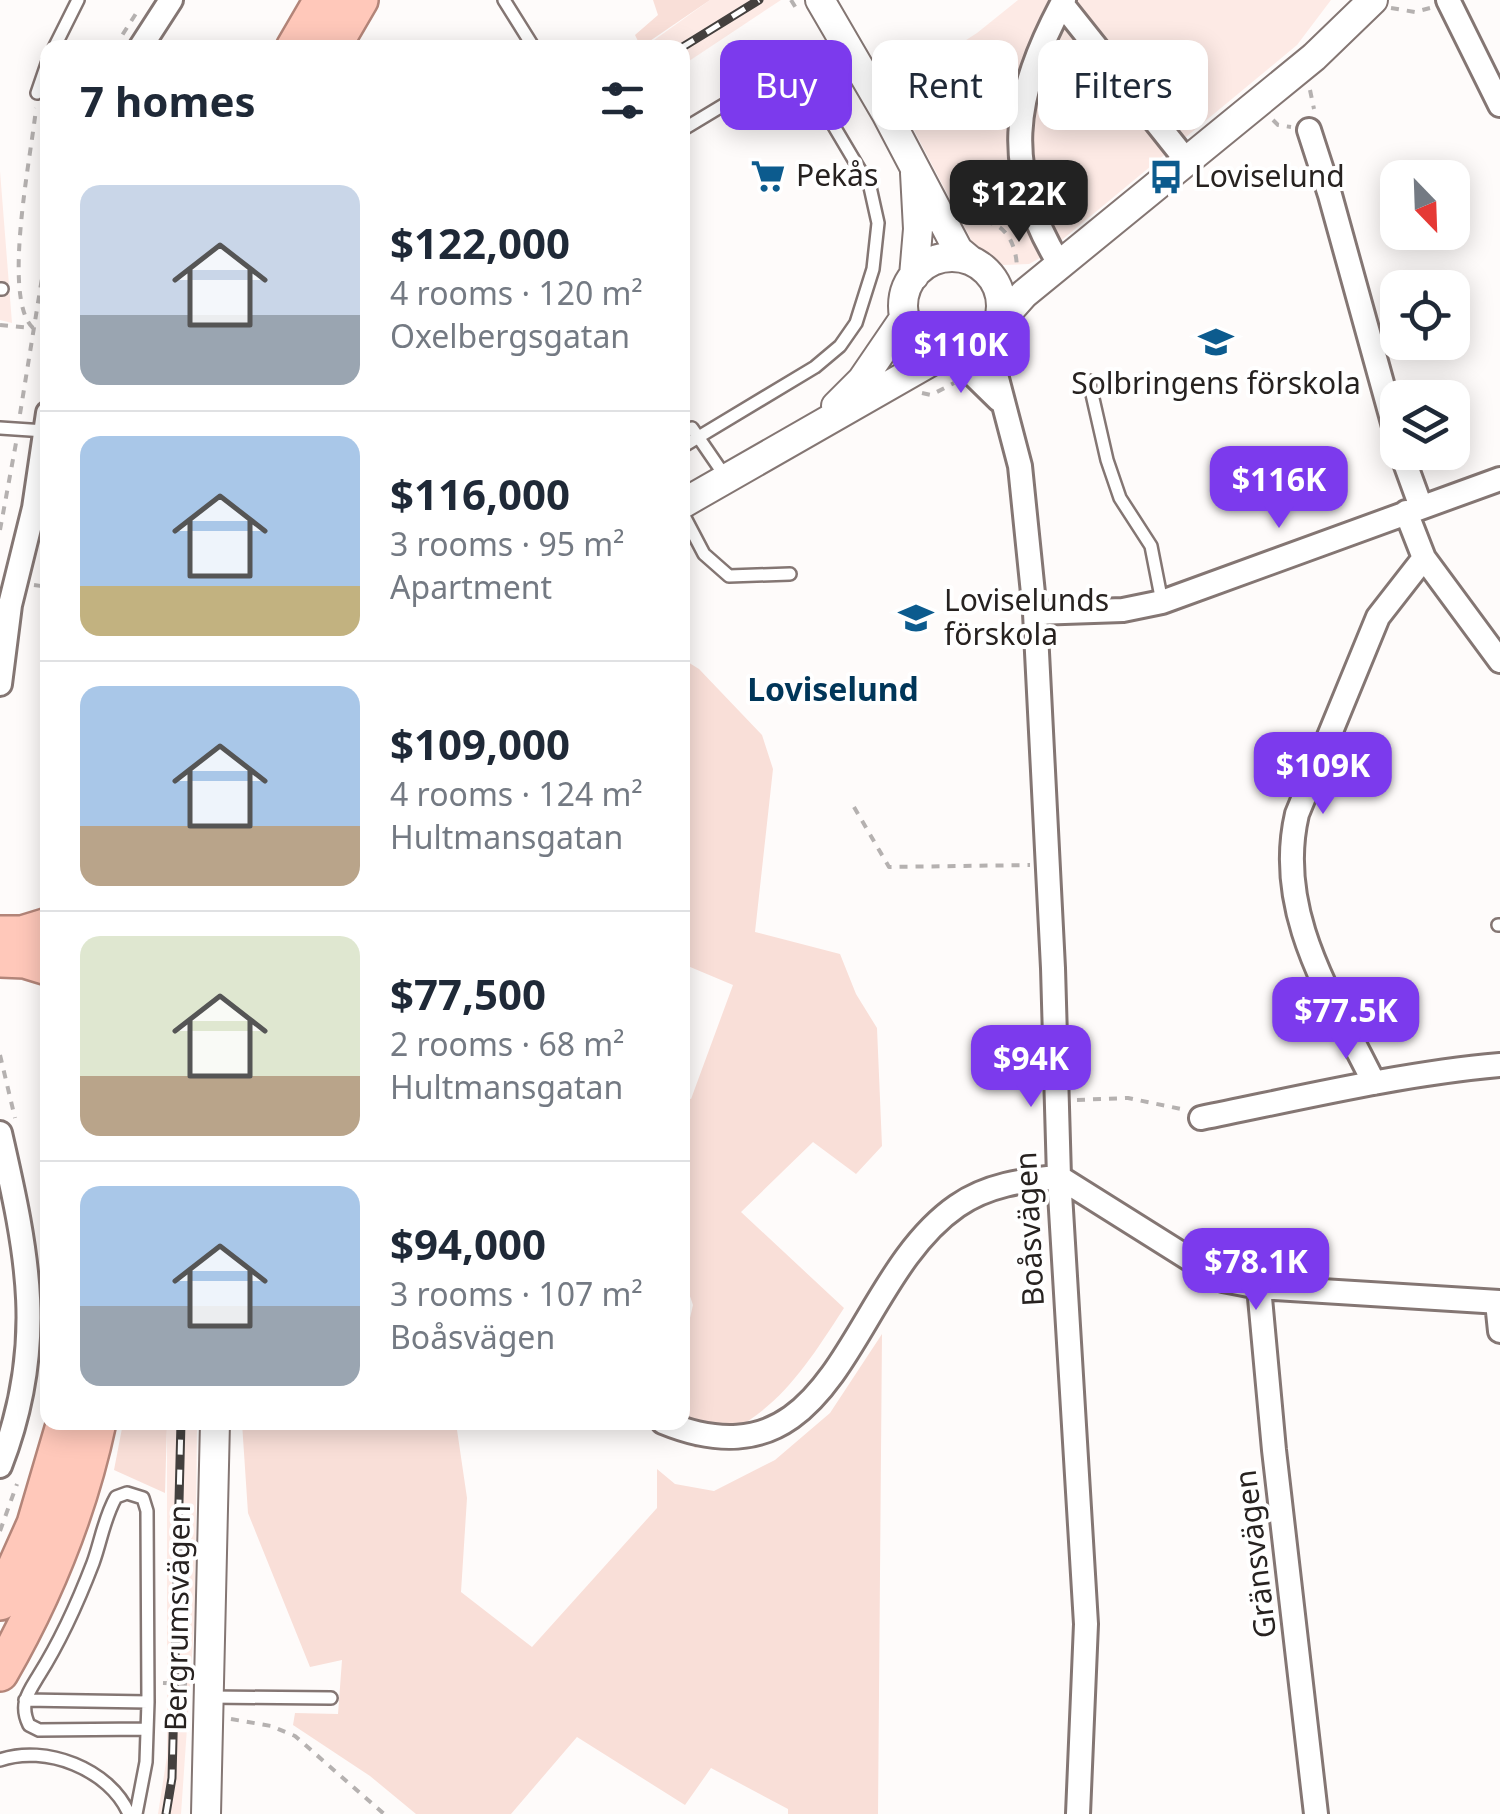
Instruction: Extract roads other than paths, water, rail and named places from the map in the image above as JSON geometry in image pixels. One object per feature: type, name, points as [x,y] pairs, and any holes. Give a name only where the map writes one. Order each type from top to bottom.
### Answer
[{"type":"highway","points":[[299,40],[322,0]]},
{"type":"highway","points":[[337,40],[360,0]]},
{"type":"highway","points":[[0,934],[22,934],[40,928]]},
{"type":"highway","points":[[0,959],[40,965]]},
{"type":"highway","points":[[0,1602],[35,1524],[63,1430]]},
{"type":"highway","points":[[0,1673],[57,1558],[81,1490],[96,1430]]},
{"type":"street","points":[[145,40],[171,0]]},
{"type":"street","points":[[1448,0],[1500,105]]},
{"type":"street","points":[[1054,269],[1026,196],[1020,162],[1027,78],[1063,2],[1186,160]]},
{"type":"street","points":[[690,500],[948,354],[975,349],[1054,269],[1382,4]]},
{"type":"street","points":[[812,12],[914,167],[958,250],[978,266],[1000,295],[995,328]]},
{"type":"street","points":[[1309,130],[1381,380]]},
{"type":"street","points":[[914,167],[918,229],[914,276],[904,298],[904,316],[918,341],[948,354]]},
{"type":"street","points":[[914,276],[936,260],[951,257],[978,266],[1054,269]]},
{"type":"street","points":[[814,427],[862,380],[904,316]]},
{"type":"street","name":"Boåsvägen","points":[[995,328],[994,367],[1020,466],[1035,613],[1059,1177],[1086,1624],[1078,1814]]},
{"type":"street","name":"Boåsvägen","points":[[948,354],[969,367],[1002,403]]},
{"type":"street","points":[[0,684],[10,606],[34,508],[40,465]]},
{"type":"street","points":[[1405,470],[1424,558],[1500,661]]},
{"type":"street","points":[[1035,613],[1123,610],[1162,602],[1500,480]]},
{"type":"street","points":[[1374,1083],[1305,938],[1294,903],[1290,846],[1296,814],[1378,618],[1424,558]]},
{"type":"street","points":[[1201,1118],[1374,1083],[1455,1069],[1500,1066]]},
{"type":"street","points":[[0,1133],[21,1222],[30,1316],[23,1392],[0,1466]]},
{"type":"street","points":[[681,1430],[720,1440],[746,1438],[793,1418],[827,1381],[896,1272],[943,1217],[998,1186],[1059,1177],[1222,1280],[1259,1287],[1498,1302],[1500,1330]]},
{"type":"street","name":"Gränsvägen","points":[[1259,1287],[1316,1814]]},
{"type":"street","name":"Bergrumsvägen","points":[[206,1814],[215,1430]]},
{"type":"lane","points":[[58,40],[78,0]]},
{"type":"lane","points":[[504,0],[529,40]]},
{"type":"lane","points":[[690,125],[770,77],[794,76],[816,96],[870,187],[878,222],[867,287],[856,323],[840,346],[815,366],[690,439]]},
{"type":"lane","points":[[37,93],[40,84]]},
{"type":"lane","points":[[1089,381],[1120,498],[1151,546],[1162,602]]},
{"type":"lane","points":[[0,428],[18,429],[40,424]]},
{"type":"lane","points":[[696,433],[728,479]]},
{"type":"lane","points":[[690,527],[704,554],[729,576],[790,574]]},
{"type":"lane","points":[[133,1814],[142,1794],[147,1729],[146,1511],[143,1498],[128,1493],[116,1497],[108,1510],[74,1607],[25,1700],[25,1716],[39,1730],[147,1729]]},
{"type":"lane","points":[[208,1706],[332,1698]]},
{"type":"lane","points":[[25,1700],[148,1702]]},
{"type":"lane","points":[[0,1760],[19,1753],[53,1758],[85,1769],[122,1796],[133,1814]]},
{"type":"railway","points":[[690,42],[759,0]]},
{"type":"railway","points":[[166,1814],[172,1778],[181,1430]]},
{"type":"place","name":"Pekås","points":[[768,176]]},
{"type":"place","name":"Loviselund","points":[[1166,177]]},
{"type":"place","name":"Solbringens förskola","points":[[1216,342]]},
{"type":"place","name":"Loviselunds förskola","points":[[916,618]]},
{"type":"district","name":"Loviselund","points":[[833,690]]}]
